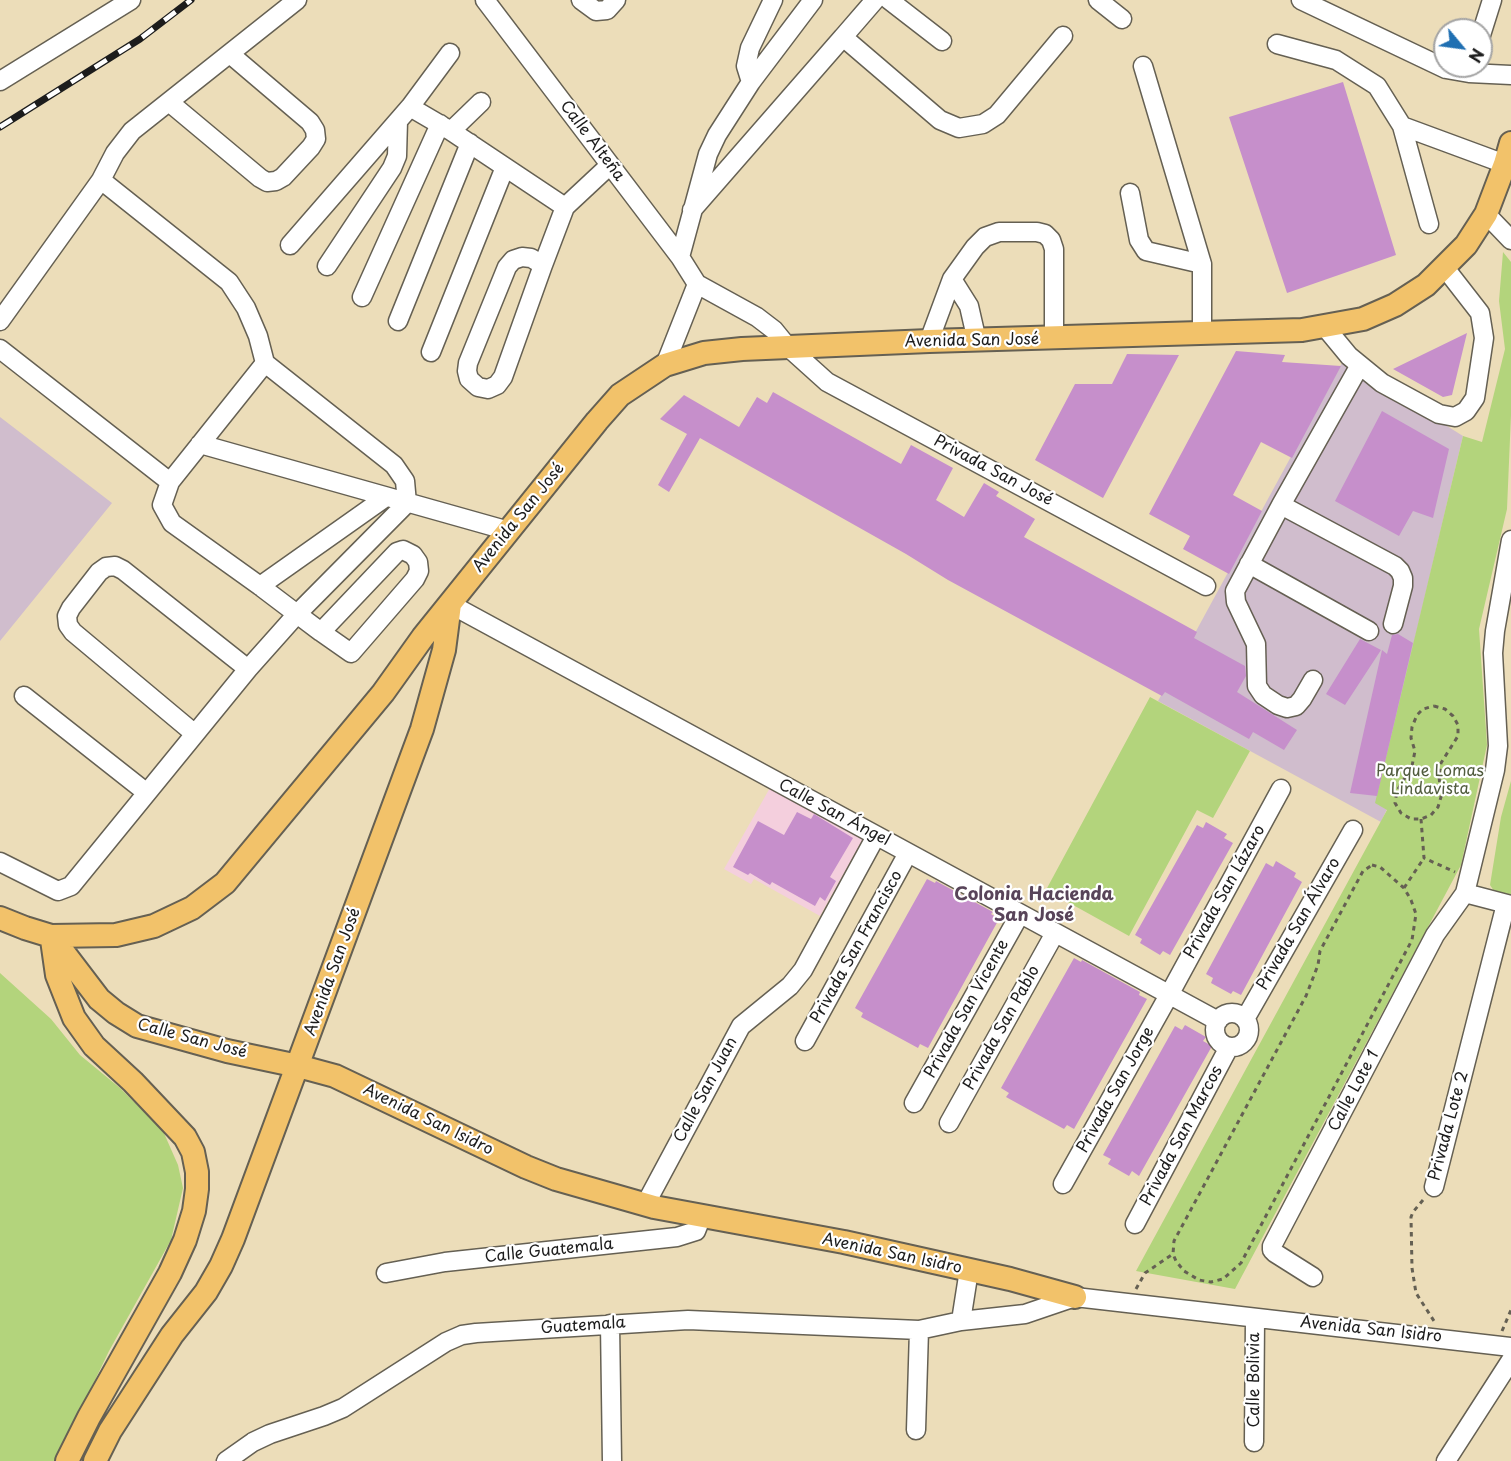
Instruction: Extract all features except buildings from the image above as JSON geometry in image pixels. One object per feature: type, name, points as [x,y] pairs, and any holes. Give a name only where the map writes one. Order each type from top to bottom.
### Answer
[{"type":"main road","name":"Avenida San José","points":[[0,918],[51,936],[116,935],[154,926],[192,908],[225,883],[383,693],[450,604],[620,395],[665,365],[704,353],[787,346],[1302,330],[1363,319],[1395,305],[1426,285],[1466,244],[1486,214],[1508,153]]},
{"type":"main road","name":"Avenida San José","points":[[95,1461],[110,1431],[160,1354],[206,1292],[221,1266],[298,1066],[422,729],[444,650],[450,604]]},
{"type":"main road","name":"Calle San José","points":[[51,936],[99,999],[131,1022],[227,1051],[298,1066]]},
{"type":"main road","points":[[51,936],[57,975],[74,1018],[94,1046],[141,1090],[185,1137],[193,1152],[197,1172],[194,1211],[185,1240],[170,1273],[89,1417],[67,1461]]},
{"type":"main road","name":"Avenida San Isidro","points":[[298,1066],[335,1076],[363,1088],[526,1167],[556,1179],[645,1205],[844,1242],[1075,1297]]},
{"type":"street","points":[[0,81],[131,0]]},
{"type":"street","points":[[0,321],[101,180],[115,153],[132,131],[297,0]]},
{"type":"street","name":"Calle Alteña","points":[[485,0],[680,257],[697,284],[757,317],[774,330],[787,346]]},
{"type":"street","points":[[581,0],[596,11],[607,9],[615,0]]},
{"type":"street","points":[[751,82],[746,66],[750,48],[773,0]]},
{"type":"street","points":[[680,257],[708,154],[717,135],[751,82],[813,0]]},
{"type":"street","points":[[693,210],[875,0]]},
{"type":"street","points":[[889,0],[942,41]]},
{"type":"street","points":[[1098,0],[1122,20]]},
{"type":"street","points":[[1301,0],[1433,64]]},
{"type":"street","points":[[1486,18],[1492,0]]},
{"type":"street","points":[[843,37],[940,120],[959,128],[983,124],[997,115],[1063,36]]},
{"type":"street","points":[[1277,44],[1336,60],[1377,86],[1402,126],[1429,224]]},
{"type":"street","points":[[290,245],[404,114],[450,53]]},
{"type":"street","points":[[169,102],[260,178],[267,182],[283,177],[311,147],[316,139],[315,130],[310,122],[230,54]]},
{"type":"street","points":[[1143,66],[1203,264],[1202,334]]},
{"type":"street","points":[[1493,73],[1511,75]]},
{"type":"street","points":[[362,297],[446,127],[481,102]]},
{"type":"street","points":[[404,114],[446,127],[565,207]]},
{"type":"street","points":[[327,266],[392,168],[397,156],[404,114]]},
{"type":"street","points":[[1402,126],[1508,153]]},
{"type":"street","points":[[398,321],[470,143]]},
{"type":"street","points":[[543,265],[522,256],[513,260],[507,267],[468,363],[469,379],[478,387],[488,389],[497,385],[503,377],[565,207],[610,165]]},
{"type":"street","points":[[431,352],[505,167]]},
{"type":"street","points":[[0,862],[58,891],[71,885],[248,669],[297,614],[407,503],[405,481],[394,465],[265,363],[258,336],[246,308],[229,282],[101,180]]},
{"type":"street","points":[[1130,193],[1142,246],[1152,253],[1203,264]]},
{"type":"street","points":[[1486,214],[1511,240]]},
{"type":"street","points":[[929,341],[952,279],[975,247],[986,237],[999,232],[1037,232],[1045,234],[1051,240],[1054,249],[1054,339]]},
{"type":"street","points":[[1325,327],[1349,356],[1382,383],[1439,414],[1455,417],[1466,411],[1475,398],[1484,338],[1480,313],[1445,268]]},
{"type":"street","points":[[952,279],[969,306],[977,341]]},
{"type":"street","points":[[665,365],[697,284]]},
{"type":"street","name":"Privada San José","points":[[787,346],[827,382],[1206,585]]},
{"type":"street","points":[[0,349],[170,482]]},
{"type":"street","points":[[265,363],[170,482],[162,506],[172,523],[260,586],[321,632],[351,653],[415,579],[418,562],[413,555],[403,550],[397,552],[321,632]]},
{"type":"street","points":[[1313,680],[1296,706],[1287,708],[1278,705],[1263,695],[1257,686],[1256,644],[1235,596],[1237,585],[1360,366]]},
{"type":"street","points":[[200,444],[509,531]]},
{"type":"street","points":[[260,586],[386,497]]},
{"type":"street","points":[[1281,505],[1395,566],[1400,571],[1403,586],[1393,624]]},
{"type":"street","points":[[1508,904],[1467,885],[1495,770],[1498,746],[1493,652],[1511,540]]},
{"type":"street","points":[[1249,564],[1369,631]]},
{"type":"street","points":[[195,734],[73,632],[68,625],[67,616],[71,608],[99,572],[106,567],[115,566],[123,570],[248,669]]},
{"type":"street","name":"Calle San Ángel","points":[[450,604],[1218,1021]]},
{"type":"street","points":[[24,696],[147,793]]},
{"type":"street","name":"Privada San Lázaro","points":[[1169,995],[1281,789]]},
{"type":"street","name":"Privada San Álvaro","points":[[1245,1019],[1353,830]]},
{"type":"street","name":"Calle San Juan","points":[[645,1205],[741,1026],[790,986],[803,970],[876,836]]},
{"type":"street","name":"Privada San Francisco","points":[[805,1041],[908,853]]},
{"type":"street","name":"Calle Lote 1","points":[[1313,1277],[1275,1253],[1272,1246],[1435,935],[1467,885]]},
{"type":"street","name":"Privada Lote 2","points":[[1434,1187],[1508,904]]},
{"type":"street","name":"Privada San Vicente","points":[[914,1103],[1020,914]]},
{"type":"street","name":"Privada San Pablo","points":[[949,1123],[1055,933]]},
{"type":"street","name":"Privada San Jorge","points":[[1063,1185],[1169,995]]},
{"type":"street","points":[[1231,1013],[1245,1019],[1249,1028],[1247,1038],[1239,1046],[1229,1047],[1221,1043],[1216,1035],[1218,1021],[1221,1017],[1231,1013]]},
{"type":"street","name":"Privada San Marcos","points":[[1135,1224],[1229,1047]]},
{"type":"street","name":"Calle Guatemala","points":[[386,1273],[445,1262],[677,1238],[696,1232],[702,1216]]},
{"type":"street","points":[[969,1270],[961,1321],[1025,1314],[1075,1297]]},
{"type":"street","name":"Avenida San Isidro","points":[[1075,1297],[1511,1347]]},
{"type":"street","name":"Calle Bolivia","points":[[1254,1442],[1255,1319]]},
{"type":"street","name":"Guatemala","points":[[232,1459],[253,1442],[270,1434],[343,1408],[446,1342],[462,1335],[688,1320],[919,1330],[961,1321]]},
{"type":"street","points":[[610,1324],[612,1461]]},
{"type":"street","points":[[916,1430],[919,1330]]},
{"type":"street","points":[[1446,1461],[1511,1360]]},
{"type":"path","points":[[1434,706],[1445,709],[1453,716],[1458,725],[1458,736],[1441,763],[1439,776],[1441,797],[1438,807],[1431,815],[1421,819],[1411,819],[1401,813],[1395,803],[1397,791],[1412,766],[1415,751],[1412,738],[1414,721],[1423,709],[1434,706]]},
{"type":"path","points":[[1404,888],[1424,858],[1421,819]]},
{"type":"path","points":[[1424,858],[1467,885]]},
{"type":"path","points":[[1372,865],[1380,867],[1404,888],[1416,914],[1412,940],[1241,1263],[1223,1280],[1211,1282],[1199,1280],[1184,1271],[1173,1254],[1174,1241],[1306,996],[1318,965],[1320,951],[1363,871],[1372,865]]},
{"type":"path","name":"Privada Lote 2","points":[[1434,1187],[1411,1217],[1412,1268],[1416,1293],[1445,1338]]},
{"type":"path","points":[[1129,1304],[1144,1273],[1173,1254]]},
{"type":"shaded area","points":[[1343,361],[1463,436],[1376,802],[1387,809],[1381,822],[1158,701]]},
{"type":"shaded area","points":[[0,417],[112,503],[0,641]]},
{"type":"shaded area","points":[[771,786],[864,837],[820,916],[754,879],[751,884],[724,869]]},
{"type":"green space","name":"Parque Lomas Lindavista","points":[[1503,252],[1511,262],[1511,415],[1507,509],[1479,629],[1487,745],[1461,865],[1235,1289],[1136,1271],[1387,810],[1375,803],[1463,436],[1482,442],[1505,349],[1499,301]]},
{"type":"green space","points":[[1150,697],[1250,751],[1213,818],[1197,810],[1129,936],[1046,890]]},
{"type":"green space","points":[[1511,781],[1511,896],[1494,891],[1490,885],[1501,817]]},
{"type":"green space","points":[[0,973],[51,1019],[80,1055],[120,1088],[163,1131],[178,1165],[183,1188],[171,1240],[109,1351],[56,1461],[0,1461]]},
{"type":"railway","points":[[0,127],[140,39],[191,0]]},
{"type":"district","name":"Colonia Hacienda San José","points":[[1034,905]]}]
